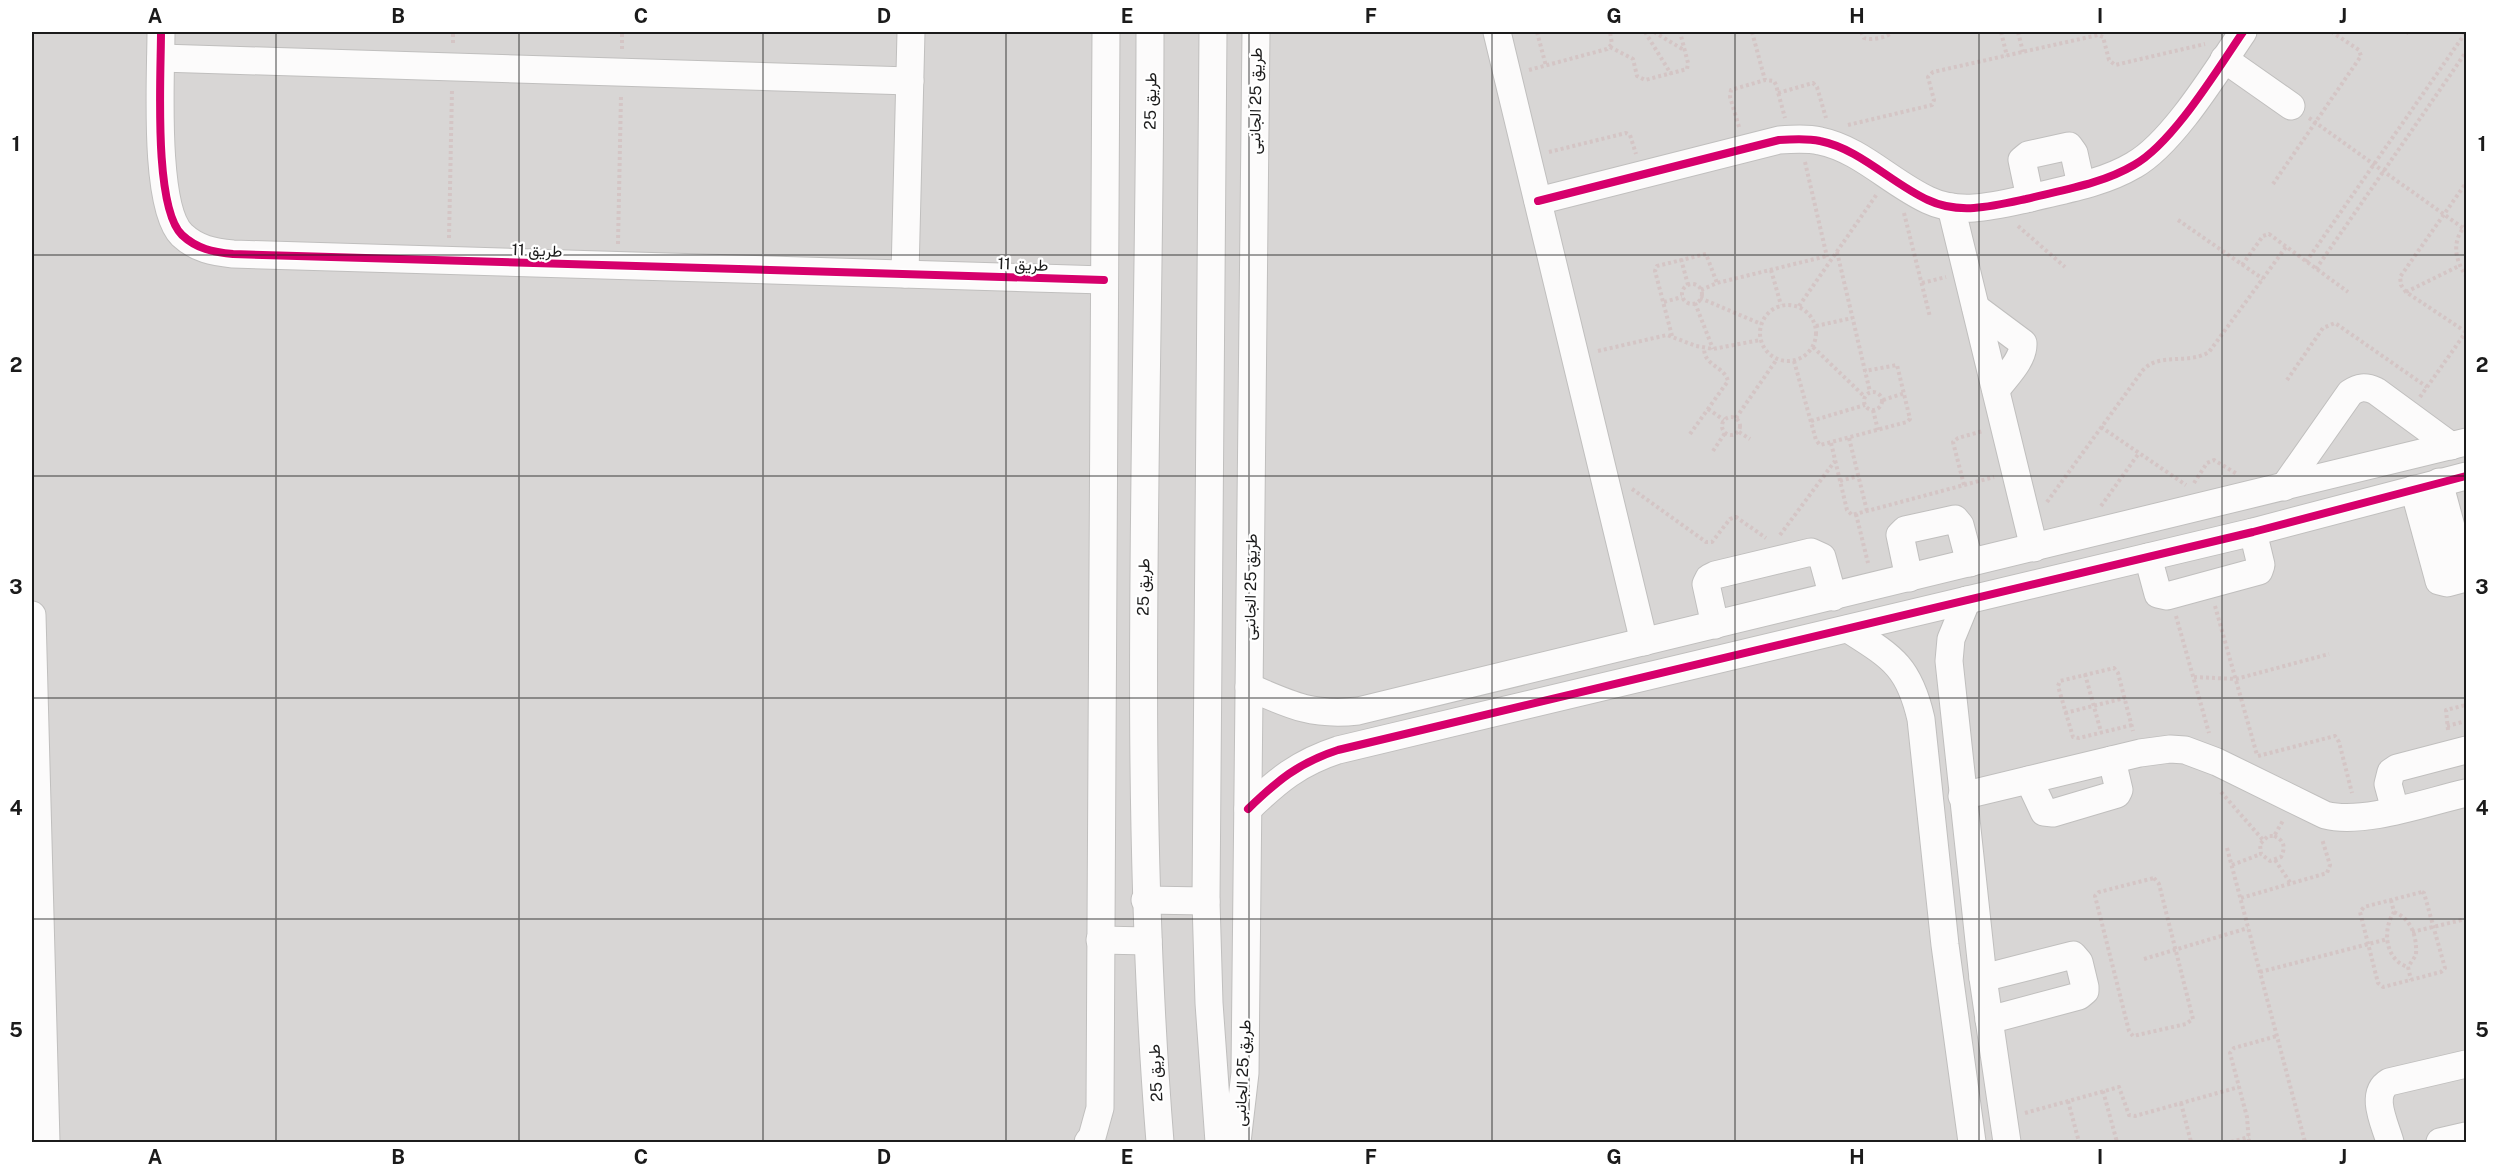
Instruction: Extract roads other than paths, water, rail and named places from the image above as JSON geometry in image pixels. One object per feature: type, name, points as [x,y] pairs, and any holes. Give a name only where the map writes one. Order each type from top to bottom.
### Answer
[{"type":"street","name":"طريق 11","points":[[161,32],[163,179],[168,209],[181,234],[205,250],[233,254],[1104,280]]},
{"type":"street","points":[[905,274],[911,32]]},
{"type":"street","points":[[1088,1143],[1092,1137],[1100,1108],[1106,32]]},
{"type":"street","name":"طريق 25","points":[[1150,32],[1142,616],[1145,900],[1160,1143]]},
{"type":"street","points":[[1214,32],[1206,901],[1209,1003],[1219,1143]]},
{"type":"street","name":"طريق 25 الجانبى","points":[[1237,1143],[1245,1073],[1256,32]]},
{"type":"street","points":[[1497,32],[1644,642]]},
{"type":"street","points":[[1538,201],[1745,149],[1795,139],[1832,137],[1928,200],[1952,207],[1973,208],[1995,206],[2030,198],[2109,178],[2127,169],[2158,147],[2242,33]]},
{"type":"street","points":[[161,58],[910,81]]},
{"type":"street","points":[[2224,59],[2291,106]]},
{"type":"street","points":[[1105,82],[1150,80]]},
{"type":"street","points":[[2030,198],[2022,160],[2028,154],[2069,147],[2074,153],[2081,185]]},
{"type":"street","points":[[1212,169],[1254,168]]},
{"type":"street","points":[[1952,207],[2031,538]]},
{"type":"street","points":[[1976,308],[2023,344],[2020,358],[1996,390]]},
{"type":"street","points":[[2284,487],[2350,393],[2358,388],[2367,387],[2376,391],[2408,414],[2458,444]]},
{"type":"street","points":[[1249,687],[1307,711],[1333,714],[1358,711],[1970,563],[2031,538],[2079,537],[2458,444]]},
{"type":"street","points":[[1248,809],[1281,778],[1298,766],[1338,750],[2253,532],[2466,476]]},
{"type":"street","points":[[1909,578],[1900,535],[1905,530],[1955,519],[1960,525],[1970,563]]},
{"type":"street","points":[[2148,557],[2158,594],[2162,597],[2259,571],[2261,565],[2253,532]]},
{"type":"street","points":[[1715,625],[1706,584],[1709,578],[1811,552],[1817,553],[1825,563],[1833,597]]},
{"type":"street","points":[[1967,600],[1951,639],[1949,661],[1983,978],[2005,1131]]},
{"type":"street","points":[[32,615],[46,1143]]},
{"type":"street","points":[[1848,629],[1882,651],[1902,670],[1915,693],[1921,720],[1945,945],[1972,1143]]},
{"type":"street","points":[[1962,796],[2140,753],[2170,750],[2185,750],[2217,774],[2265,786],[2336,818],[2359,818],[2466,793]]},
{"type":"street","points":[[2395,810],[2388,784],[2391,772],[2397,768],[2460,752]]},
{"type":"street","points":[[2029,780],[2044,812],[2053,813],[2117,794],[2118,786],[2112,760]]},
{"type":"street","points":[[1145,900],[1206,901]]},
{"type":"street","points":[[1100,940],[1148,940]]},
{"type":"street","points":[[1983,978],[2073,955],[2079,962],[2085,987],[2085,991],[2079,996],[1989,1020]]},
{"type":"street","points":[[2390,1143],[2379,1102],[2378,1094],[2382,1086],[2389,1082],[2466,1064]]},
{"type":"street","points":[[2440,1143],[2466,1136]]}]
